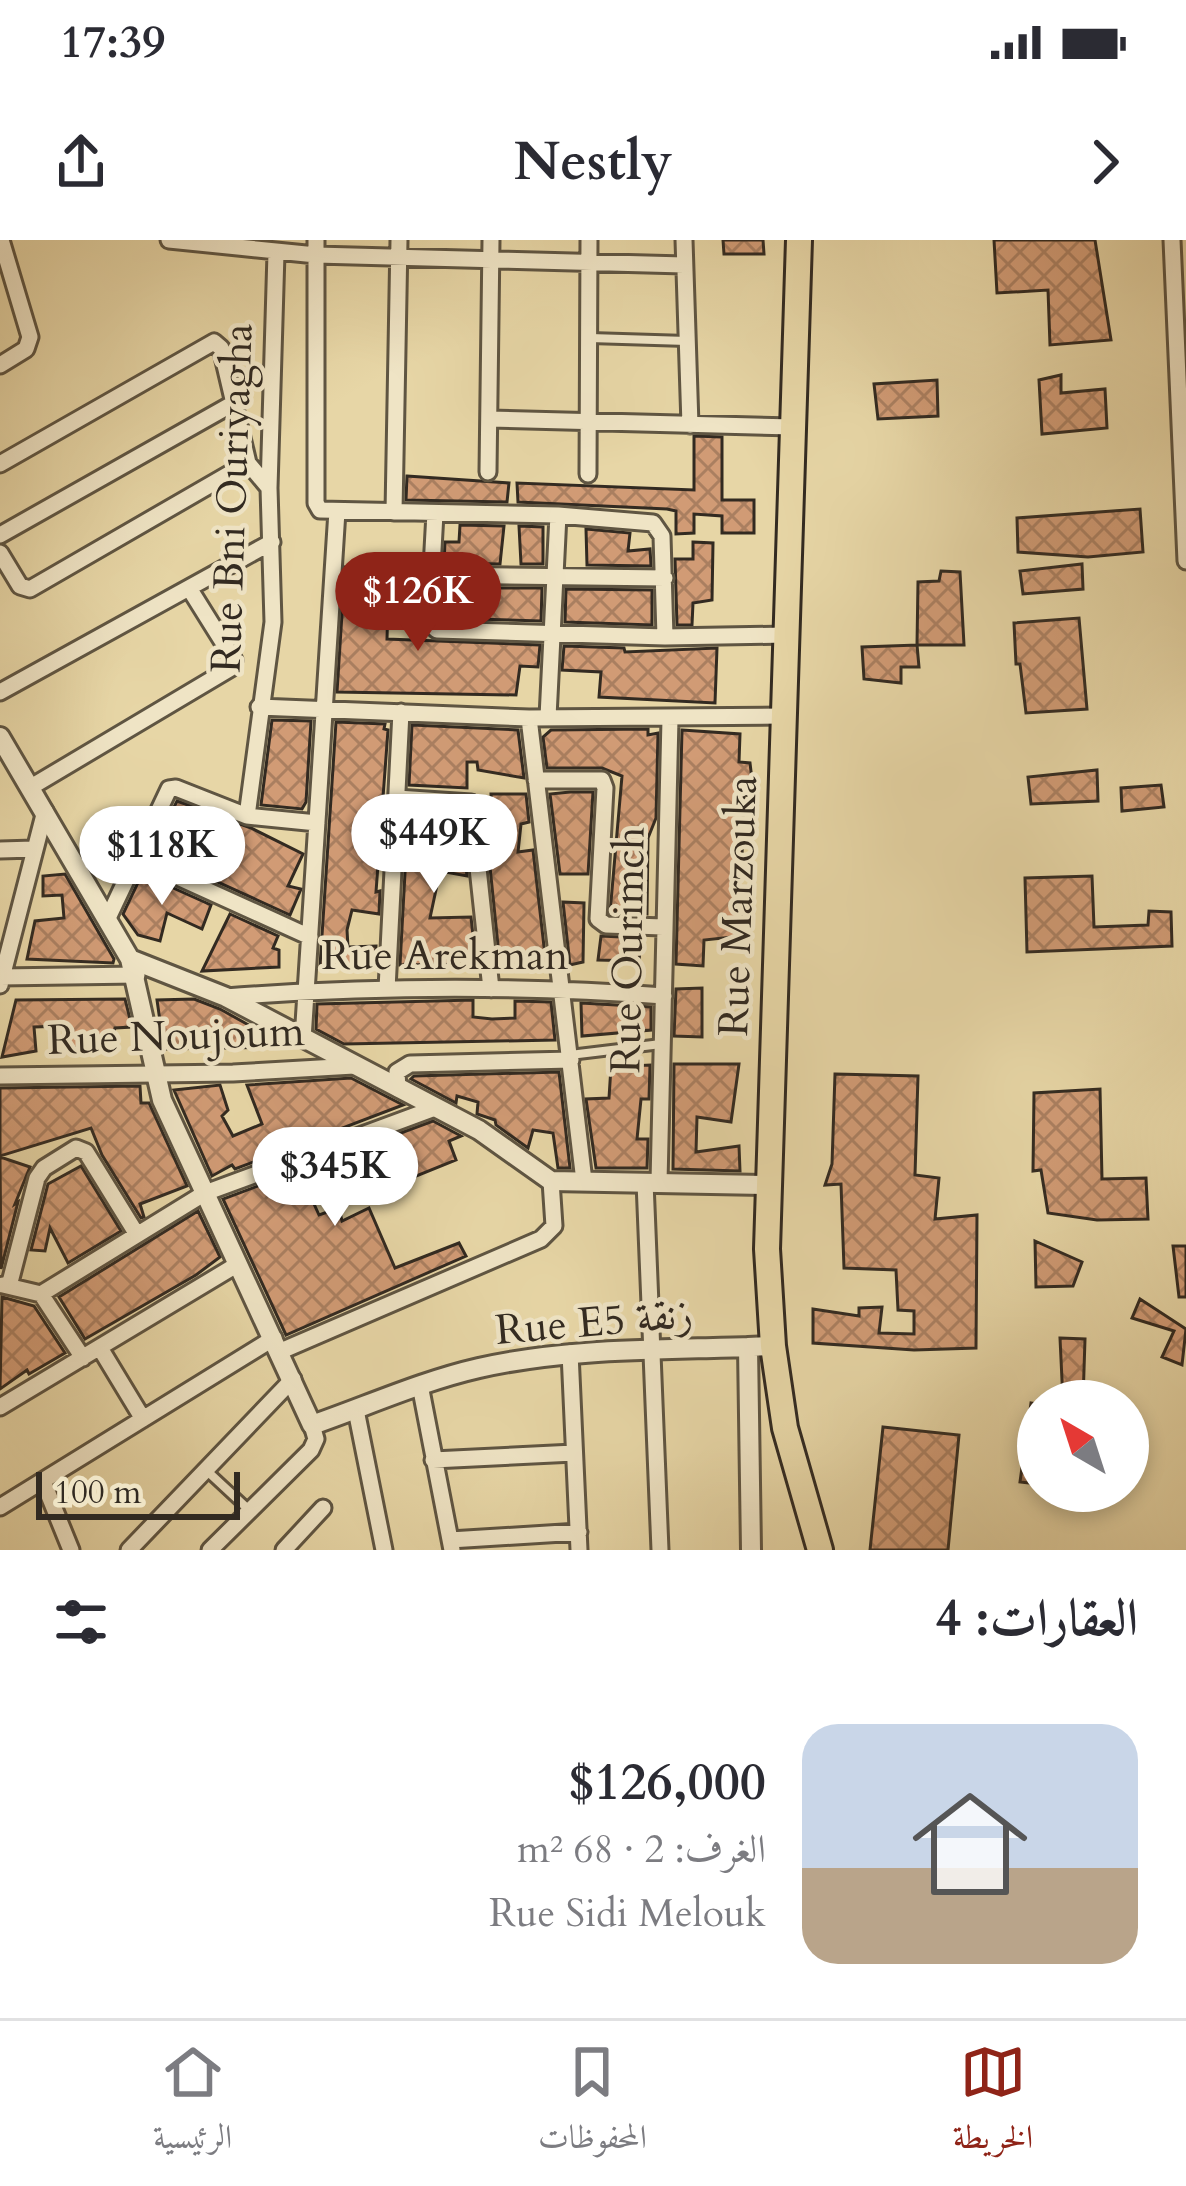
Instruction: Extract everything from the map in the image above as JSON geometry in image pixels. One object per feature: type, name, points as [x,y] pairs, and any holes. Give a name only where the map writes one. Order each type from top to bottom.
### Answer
[{"type":"main road","name":"Rue Marzouka","points":[[760,1346],[770,1185],[799,240]]},
{"type":"main road","points":[[760,1346],[820,1550]]},
{"type":"street","points":[[0,365],[26,349],[30,337],[1,240]]},
{"type":"street","points":[[394,512],[400,240]]},
{"type":"street","points":[[488,472],[491,240]]},
{"type":"street","points":[[588,474],[589,240]]},
{"type":"street","points":[[684,240],[690,425]]},
{"type":"street","points":[[1172,240],[1186,561]]},
{"type":"street","points":[[172,241],[276,253],[316,248],[399,259],[684,265]]},
{"type":"street","points":[[316,248],[316,503],[331,512],[558,515],[653,523],[662,536],[665,637]]},
{"type":"street","name":"Rue Bni Ouriyagha","points":[[247,816],[273,622],[269,488],[276,253]]},
{"type":"street","points":[[0,464],[214,342],[221,348],[248,464],[269,488]]},
{"type":"street","points":[[0,535],[234,403]]},
{"type":"street","points":[[490,419],[794,427]]},
{"type":"street","points":[[0,553],[20,586],[30,589],[248,464]]},
{"type":"street","points":[[303,1039],[325,709],[331,512]]},
{"type":"street","points":[[435,512],[429,623],[444,632],[786,635]]},
{"type":"street","points":[[548,717],[558,515]]},
{"type":"street","points":[[0,692],[272,542]]},
{"type":"street","points":[[430,574],[665,578]]},
{"type":"street","points":[[32,787],[231,668],[234,660],[189,588]]},
{"type":"street","points":[[259,707],[530,718],[782,716]]},
{"type":"street","points":[[387,989],[401,712]]},
{"type":"street","points":[[530,718],[584,1181]]},
{"type":"street","name":"Rue Ourimch","points":[[660,1550],[652,1351],[652,1182],[663,1044],[670,719]]},
{"type":"street","points":[[0,737],[134,967],[155,1075],[172,1125],[314,1432],[311,1450],[210,1550]]},
{"type":"street","points":[[536,780],[602,779],[598,919],[606,925],[663,927]]},
{"type":"street","points":[[108,918],[172,788],[247,816],[317,823]]},
{"type":"street","points":[[397,798],[471,803],[491,988]]},
{"type":"street","points":[[45,811],[1,980],[134,967],[226,997],[511,1150],[550,1181],[770,1185]]},
{"type":"street","points":[[0,850],[34,849]]},
{"type":"street","points":[[138,860],[310,937]]},
{"type":"street","name":"Rue Arekman","points":[[226,997],[491,988],[664,996]]},
{"type":"street","points":[[398,1088],[397,1072],[410,1064],[571,1058]]},
{"type":"street","name":"Rue Noujoum","points":[[0,1076],[354,1066]]},
{"type":"street","points":[[41,1294],[205,1193],[435,1108]]},
{"type":"street","points":[[83,1358],[41,1294],[4,1285],[37,1178],[44,1168],[76,1148],[86,1152],[136,1233]]},
{"type":"street","points":[[0,1508],[143,1419],[277,1344],[542,1239],[554,1226],[550,1181]]},
{"type":"street","points":[[0,1407],[238,1264]]},
{"type":"street","name":"Rue E5 زنقة","points":[[314,1432],[419,1385],[476,1369],[571,1353],[760,1346]]},
{"type":"street","name":"Rue Marzouka","points":[[752,1550],[760,1346]]},
{"type":"street","points":[[100,1348],[143,1419]]},
{"type":"street","points":[[419,1385],[451,1545],[579,1541],[571,1353]]},
{"type":"street","points":[[129,1550],[293,1379]]},
{"type":"street","points":[[356,1410],[384,1550]]},
{"type":"street","points":[[433,1460],[574,1453]]},
{"type":"street","points":[[43,1481],[71,1550]]},
{"type":"street","points":[[294,1546],[323,1508]]},
{"type":"lane","points":[[589,338],[686,341]]},
{"type":"lane","points":[[571,1058],[663,1044]]},
{"type":"lane","points":[[206,1470],[249,1510]]},
{"type":"building","points":[[723,240],[763,240],[764,254],[724,254]]},
{"type":"building","points":[[994,240],[1095,240],[1111,340],[1050,345],[1048,290],[997,293]]},
{"type":"building","points":[[1061,375],[1061,393],[1105,389],[1107,428],[1042,434],[1039,380]]},
{"type":"building","points":[[937,380],[938,416],[878,419],[874,384]]},
{"type":"building","points":[[694,436],[722,437],[722,500],[754,500],[754,533],[722,533],[722,516],[694,514],[694,533],[676,534],[676,511],[667,509],[518,502],[517,483],[694,490]]},
{"type":"building","points":[[407,476],[509,483],[507,502],[406,500]]},
{"type":"building","points":[[1140,509],[1143,552],[1088,557],[1018,552],[1017,518]]},
{"type":"building","points":[[460,525],[504,526],[500,564],[444,563],[445,542],[459,542]]},
{"type":"building","points":[[519,526],[543,527],[543,564],[521,564]]},
{"type":"building","points":[[586,529],[630,533],[628,551],[650,549],[651,566],[587,565]]},
{"type":"building","points":[[693,542],[713,543],[712,600],[693,603],[692,625],[677,625],[675,559],[693,559]]},
{"type":"building","points":[[1082,564],[1083,589],[1023,594],[1020,571]]},
{"type":"building","points":[[345,567],[371,569],[372,604],[388,603],[387,639],[540,645],[538,667],[520,666],[516,695],[337,692]]},
{"type":"building","points":[[941,571],[960,572],[964,645],[917,645],[918,582],[939,581]]},
{"type":"building","points":[[443,587],[459,587],[459,601],[481,603],[480,588],[542,588],[541,621],[442,618]]},
{"type":"building","points":[[566,589],[652,590],[652,625],[565,622]]},
{"type":"building","points":[[1079,618],[1087,709],[1026,713],[1014,623]]},
{"type":"building","points":[[917,645],[919,667],[901,667],[901,683],[864,679],[862,647]]},
{"type":"building","points":[[564,646],[624,648],[625,652],[717,648],[715,703],[599,697],[601,672],[562,670]]},
{"type":"building","points":[[272,720],[311,721],[302,809],[261,805]]},
{"type":"building","points":[[336,722],[385,724],[388,730],[376,892],[380,891],[379,914],[352,910],[347,930],[348,947],[376,946],[375,967],[320,966]]},
{"type":"building","points":[[412,725],[518,730],[524,778],[478,770],[477,762],[467,762],[467,788],[409,785]]},
{"type":"building","points":[[648,729],[648,735],[658,733],[656,818],[648,838],[647,914],[610,913],[622,776],[602,768],[547,768],[543,737],[551,730]]},
{"type":"building","points":[[682,730],[740,734],[739,762],[750,763],[754,796],[744,795],[735,909],[743,908],[742,936],[704,940],[703,966],[676,964]]},
{"type":"building","points":[[1097,770],[1098,801],[1031,804],[1028,777]]},
{"type":"building","points":[[1161,785],[1164,807],[1122,811],[1121,788]]},
{"type":"building","points":[[593,792],[588,874],[560,874],[550,794]]},
{"type":"building","points":[[491,794],[526,794],[529,822],[521,824],[518,852],[533,850],[546,964],[500,965],[485,818],[492,818]]},
{"type":"building","points":[[177,801],[251,828],[303,854],[288,886],[301,889],[290,915],[152,852]]},
{"type":"building","points":[[423,812],[460,814],[467,876],[440,871],[430,918],[471,917],[476,964],[400,965],[407,836],[421,838]]},
{"type":"building","points":[[65,874],[113,963],[27,959],[35,921],[64,918],[62,895],[43,896],[43,876]]},
{"type":"building","points":[[142,874],[211,905],[202,929],[167,913],[160,941],[138,935],[123,914]]},
{"type":"building","points":[[1092,876],[1094,927],[1148,925],[1149,911],[1171,912],[1172,946],[1027,952],[1025,878]]},
{"type":"building","points":[[563,902],[584,903],[583,962],[570,965]]},
{"type":"building","points":[[230,914],[278,936],[273,948],[279,950],[279,967],[202,971]]},
{"type":"building","points":[[601,936],[641,938],[639,961],[598,960]]},
{"type":"building","points":[[702,988],[702,1037],[674,1036],[676,989]]},
{"type":"building","points":[[125,999],[132,1027],[115,1028],[111,1047],[64,1048],[64,1026],[34,1027],[36,1051],[2,1057],[16,1000]]},
{"type":"building","points":[[194,999],[288,1047],[164,1049],[157,1000]]},
{"type":"building","points":[[473,1000],[473,1017],[492,1019],[515,1018],[515,1001],[551,1002],[555,1040],[344,1044],[316,1029],[317,1004]]},
{"type":"building","points":[[581,1003],[651,1007],[651,1030],[582,1036]]},
{"type":"building","points":[[674,1064],[739,1064],[731,1122],[697,1117],[696,1152],[739,1146],[740,1171],[673,1169]]},
{"type":"building","points":[[650,1065],[649,1099],[641,1099],[637,1139],[648,1139],[647,1168],[596,1168],[586,1099],[609,1098],[611,1067]]},
{"type":"building","points":[[559,1072],[570,1168],[558,1168],[553,1133],[533,1130],[528,1148],[495,1120],[477,1114],[478,1102],[457,1096],[456,1103],[411,1079],[414,1076]]},
{"type":"building","points":[[835,1074],[918,1076],[915,1175],[939,1178],[935,1219],[977,1215],[976,1348],[914,1350],[813,1343],[813,1309],[859,1316],[859,1308],[882,1307],[879,1333],[914,1334],[914,1311],[898,1310],[896,1270],[844,1268],[841,1184],[825,1185],[832,1164]]},
{"type":"building","points":[[351,1078],[403,1105],[212,1176],[174,1090],[220,1085],[228,1110],[222,1116],[233,1136],[262,1124],[247,1085]]},
{"type":"building","points":[[140,1086],[141,1103],[149,1103],[187,1186],[140,1204],[144,1217],[102,1155],[91,1128],[0,1156],[0,1088]]},
{"type":"building","points":[[1100,1089],[1102,1179],[1146,1178],[1148,1219],[1097,1220],[1048,1213],[1041,1170],[1033,1171],[1034,1093]]},
{"type":"building","points":[[433,1121],[461,1136],[449,1141],[456,1160],[362,1198],[355,1174],[310,1195],[319,1215],[339,1208],[342,1221],[369,1208],[395,1268],[459,1243],[466,1256],[286,1335],[223,1199]]},
{"type":"building","points":[[0,1157],[30,1167],[15,1204],[18,1202],[1,1269]]},
{"type":"building","points":[[81,1166],[121,1231],[68,1263],[50,1228],[45,1251],[31,1250],[48,1184]]},
{"type":"building","points":[[198,1211],[220,1257],[85,1339],[59,1297]]},
{"type":"building","points":[[1035,1241],[1082,1262],[1073,1286],[1036,1287]]},
{"type":"building","points":[[1173,1246],[1186,1246],[1186,1297],[1179,1297]]},
{"type":"building","points":[[2,1297],[34,1306],[65,1353],[0,1389]]},
{"type":"building","points":[[1140,1299],[1186,1329],[1182,1365],[1162,1357],[1174,1331],[1132,1318]]},
{"type":"building","points":[[1060,1338],[1085,1339],[1084,1380],[1062,1380]]},
{"type":"building","points":[[883,1427],[959,1435],[948,1550],[870,1550]]}]
